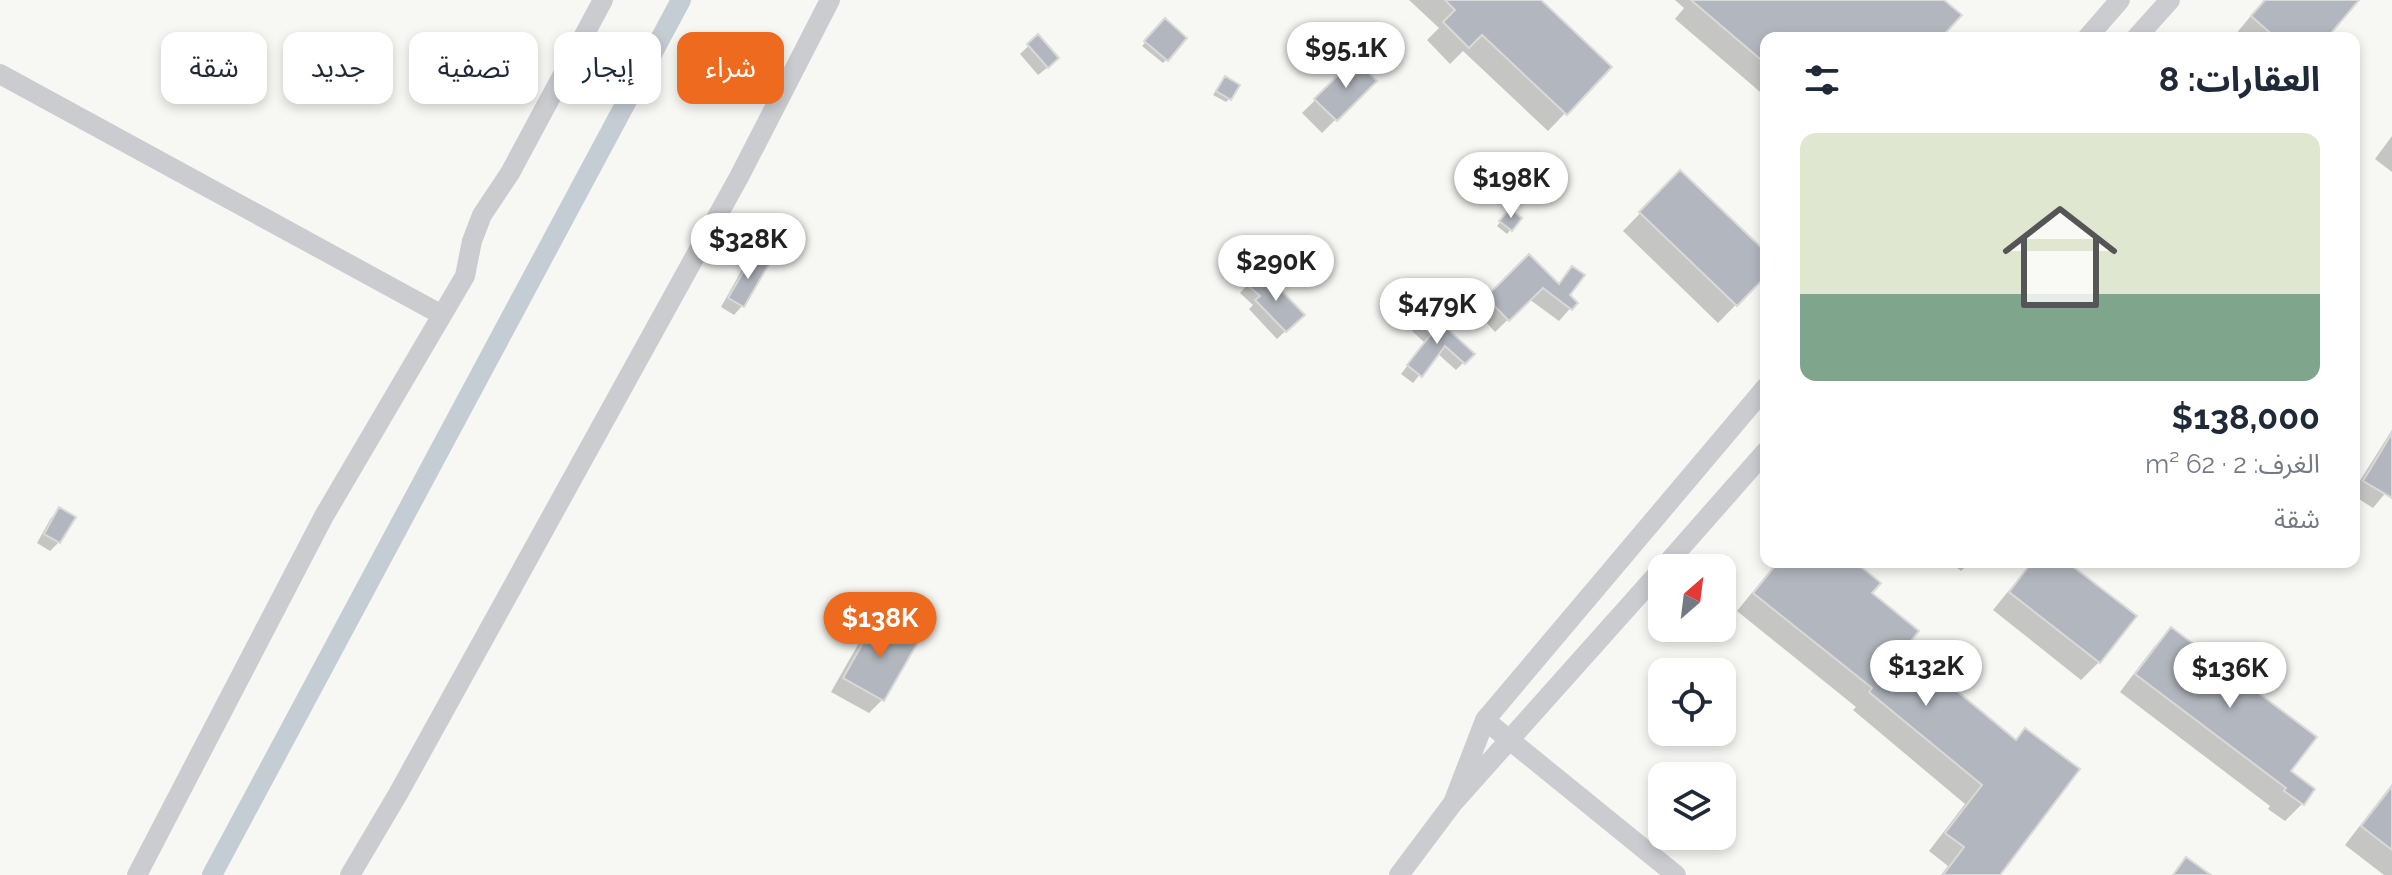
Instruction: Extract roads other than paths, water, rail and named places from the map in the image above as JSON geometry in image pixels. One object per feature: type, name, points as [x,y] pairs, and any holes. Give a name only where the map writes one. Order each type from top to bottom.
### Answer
[{"type":"street","points":[[137,875],[330,505],[465,276],[472,241],[482,215],[510,173],[603,0]]},
{"type":"street","points":[[350,875],[724,205],[830,0]]},
{"type":"street","points":[[2096,32],[2120,0]]},
{"type":"street","points":[[2141,32],[2170,0]]},
{"type":"street","points":[[0,74],[442,315]]},
{"type":"street","points":[[1453,803],[1485,720],[1760,394]]},
{"type":"street","points":[[1675,554],[1760,458]]},
{"type":"street","points":[[1627,552],[1648,564]]},
{"type":"street","points":[[1399,875],[1453,803],[1648,585]]},
{"type":"street","points":[[1534,663],[1562,682]]},
{"type":"street","points":[[1485,720],[1676,875]]},
{"type":"waterway","points":[[212,875],[681,0]]}]
